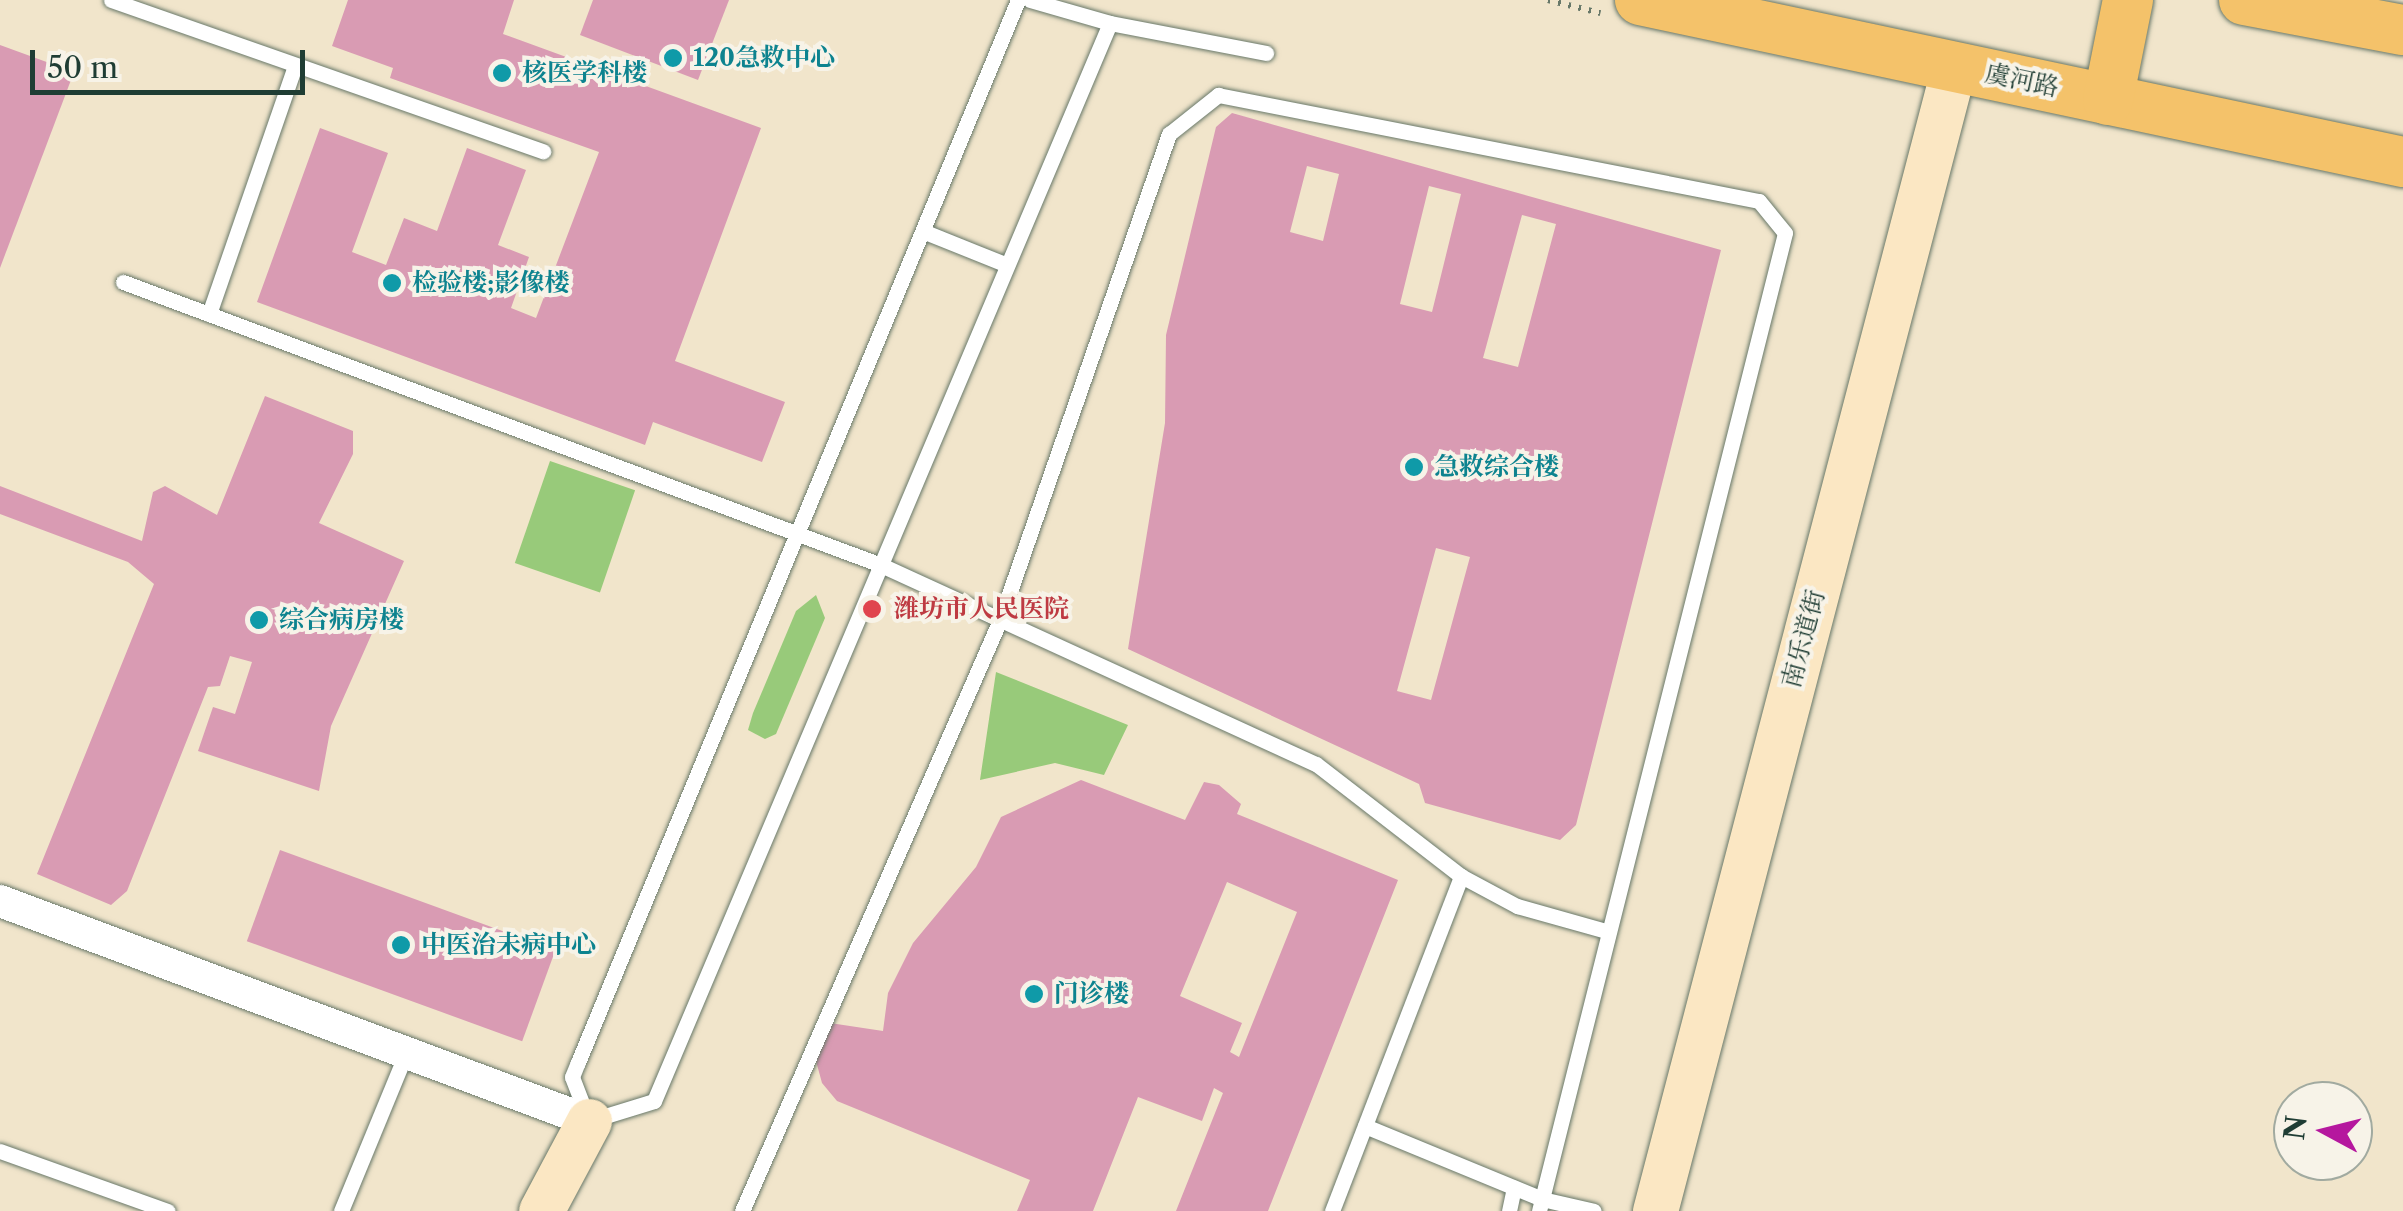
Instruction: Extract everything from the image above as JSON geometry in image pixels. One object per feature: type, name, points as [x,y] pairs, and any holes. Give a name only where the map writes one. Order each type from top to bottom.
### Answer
[{"type":"main road","points":[[2108,100],[2128,0]]},
{"type":"main road","points":[[2244,0],[2403,30]]},
{"type":"main road","name":"虞河路","points":[[1630,9],[1954,66],[2403,162]]},
{"type":"street","name":"南乐道街","points":[[1655,1211],[1954,66]]},
{"type":"street","points":[[0,901],[589,1122],[541,1211]]},
{"type":"lane","points":[[111,0],[543,150]]},
{"type":"lane","points":[[1018,0],[572,1077],[589,1122],[654,1101],[1110,23]]},
{"type":"lane","points":[[1030,0],[1110,23],[1266,54]]},
{"type":"lane","points":[[209,314],[295,66]]},
{"type":"lane","points":[[742,1211],[1000,620],[1169,134],[1218,94],[1759,200],[1784,233],[1606,931],[1541,1205]]},
{"type":"lane","points":[[924,232],[1007,265]]},
{"type":"lane","points":[[123,282],[880,565],[1316,764],[1461,876],[1516,906],[1606,931]]},
{"type":"lane","points":[[1332,1211],[1461,876]]},
{"type":"lane","points":[[341,1211],[406,1053]]},
{"type":"lane","points":[[1365,1126],[1514,1188],[1541,1205],[1594,1211]]},
{"type":"lane","points":[[0,1151],[168,1211]]},
{"type":"lane","points":[[1509,1211],[1514,1188]]},
{"type":"path","points":[[1548,0],[1630,9]]},
{"type":"green space","points":[[550,461],[635,490],[600,592],[515,563]]},
{"type":"green space","points":[[816,595],[825,618],[776,734],[765,739],[748,730],[753,713],[796,611]]},
{"type":"green space","points":[[996,672],[1128,725],[1104,775],[1055,763],[980,780]]},
{"type":"building","name":"检验楼;影像楼","points":[[348,0],[514,0],[503,34],[761,128],[675,361],[785,402],[762,462],[653,422],[645,445],[257,302],[320,128],[388,153],[352,252],[386,265],[404,218],[437,231],[467,148],[526,170],[498,245],[529,257],[511,308],[536,318],[599,152],[390,78],[393,68],[332,46]]},
{"type":"building","name":"120急救中心","points":[[593,0],[729,0],[698,80],[580,35]]},
{"type":"building","points":[[0,45],[74,72],[0,268]]},
{"type":"building","name":"急救综合楼","points":[[1232,113],[1721,250],[1576,825],[1560,840],[1425,803],[1419,784],[1128,649],[1165,423],[1166,335],[1216,127]],"holes":[[[1307,166],[1339,174],[1323,241],[1290,232]],[[1429,186],[1461,194],[1432,312],[1400,304]],[[1522,215],[1556,224],[1518,367],[1483,358]],[[1436,548],[1470,557],[1431,700],[1397,691]]]},
{"type":"building","name":"综合病房楼","points":[[265,396],[353,431],[353,454],[319,523],[404,561],[331,726],[319,791],[198,751],[213,707],[235,714],[252,662],[230,656],[220,686],[208,687],[127,891],[111,905],[37,874],[154,584],[128,562],[0,514],[0,486],[142,541],[153,492],[165,486],[217,515]]},
{"type":"building","name":"门诊楼","points":[[1081,780],[1185,820],[1204,782],[1219,785],[1241,804],[1237,814],[1398,880],[1268,1211],[1176,1211],[1223,1093],[1214,1088],[1202,1121],[1138,1097],[1093,1211],[1017,1211],[1030,1180],[837,1101],[822,1083],[816,1061],[830,1023],[883,1031],[888,993],[913,943],[976,867],[1001,817]],"holes":[[[1227,882],[1297,912],[1239,1057],[1230,1052],[1242,1023],[1180,996]]]},
{"type":"building","name":"中医治未病中心","points":[[280,850],[555,950],[522,1041],[247,941]]},
{"type":"place","name":"120急救中心","points":[[673,58]]},
{"type":"place","name":"核医学科楼","points":[[502,73]]},
{"type":"place","name":"检验楼;影像楼","points":[[392,283]]},
{"type":"place","name":"急救综合楼","points":[[1414,467]]},
{"type":"place","name":"潍坊市人民医院","points":[[872,609]]},
{"type":"place","name":"综合病房楼","points":[[259,620]]},
{"type":"place","name":"中医治未病中心","points":[[401,945]]},
{"type":"place","name":"门诊楼","points":[[1034,994]]}]
